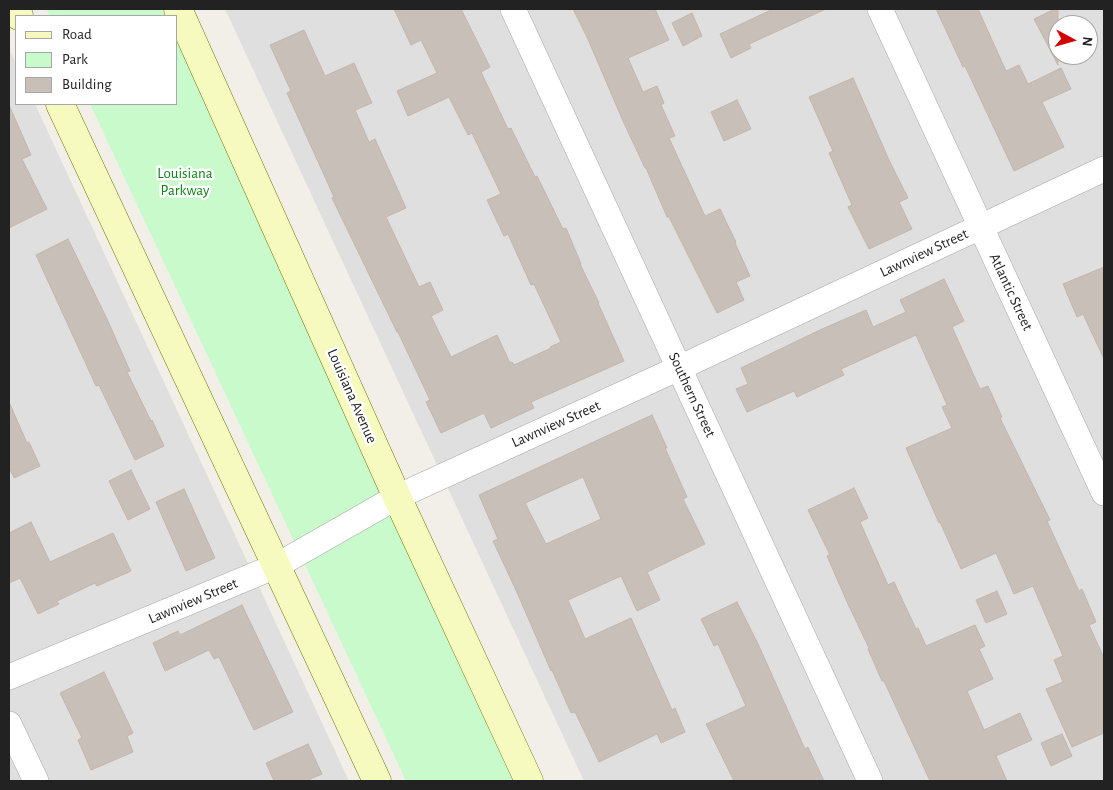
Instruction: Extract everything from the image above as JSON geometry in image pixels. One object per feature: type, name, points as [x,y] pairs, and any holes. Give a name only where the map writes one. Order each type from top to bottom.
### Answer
[{"type":"main road","name":"Louisiana Avenue","points":[[178,9],[397,496],[529,781]]},
{"type":"main road","points":[[60,105],[377,781]]},
{"type":"street","name":"Southern Street","points":[[514,9],[870,781]]},
{"type":"street","name":"Atlantic Street","points":[[880,9],[1104,493]]},
{"type":"street","name":"Lawnview Street","points":[[9,677],[276,566],[397,496],[679,368],[1104,169]]},
{"type":"street","points":[[9,724],[36,781]]},
{"type":"shaded area","points":[[225,9],[1104,9],[1104,781],[584,781]]},
{"type":"shaded area","points":[[9,48],[15,62],[15,105],[35,105],[349,781],[9,781]]},
{"type":"green space","points":[[46,9],[162,9],[165,15],[49,15]]},
{"type":"green space","name":"Louisiana Parkway","points":[[178,43],[521,781],[406,781],[90,105],[178,105]]},
{"type":"building","points":[[394,9],[461,9],[490,67],[481,72],[508,129],[511,128],[563,229],[566,228],[580,264],[624,361],[531,402],[534,408],[491,428],[484,413],[441,433],[426,402],[430,400],[332,198],[334,197],[287,93],[291,91],[270,45],[304,30],[325,76],[354,63],[372,103],[355,110],[369,142],[375,139],[406,208],[386,217],[419,287],[430,282],[443,310],[431,316],[451,357],[497,335],[510,363],[512,362],[514,365],[561,342],[534,284],[531,285],[508,234],[504,236],[487,200],[501,194],[472,133],[468,135],[449,97],[408,116],[397,91],[437,73],[421,40],[411,45]]},
{"type":"building","points":[[573,9],[655,9],[669,40],[628,58],[643,92],[657,86],[664,103],[661,105],[675,136],[669,138],[705,216],[720,209],[736,242],[750,276],[736,282],[744,300],[717,313],[669,217],[667,217]]},
{"type":"building","points":[[773,9],[826,9],[749,44],[751,48],[731,58],[720,34]]},
{"type":"building","points":[[936,9],[978,9],[1006,71],[1019,65],[1028,84],[1061,68],[1071,89],[1042,102],[1064,147],[1014,171]]},
{"type":"building","points":[[1058,9],[1058,15],[1048,15],[1048,46],[1034,19]]},
{"type":"building","points":[[692,13],[702,36],[683,46],[672,23]]},
{"type":"building","points":[[853,78],[908,198],[899,202],[912,229],[869,249],[848,207],[852,205],[829,153],[833,151],[809,97]]},
{"type":"building","points":[[737,100],[751,129],[724,141],[711,112]]},
{"type":"building","points":[[9,105],[31,155],[22,159],[47,209],[9,228]]},
{"type":"building","points":[[68,239],[107,319],[130,371],[127,372],[164,446],[135,460],[99,385],[96,386],[36,255]]},
{"type":"building","points":[[1104,267],[1104,359],[1083,314],[1077,317],[1063,284]]},
{"type":"building","points":[[944,279],[964,321],[952,327],[980,389],[988,386],[1002,417],[1000,418],[1050,520],[1047,521],[1079,591],[1082,589],[1096,622],[1089,625],[1104,658],[1104,733],[1072,747],[1046,689],[1063,682],[1054,660],[1063,656],[1033,586],[1014,594],[996,553],[961,569],[906,448],[952,428],[942,407],[947,405],[916,335],[841,369],[844,375],[797,397],[794,391],[747,412],[736,389],[748,384],[741,368],[866,310],[873,327],[906,312],[900,300]]},
{"type":"building","points":[[9,402],[27,443],[29,442],[40,466],[14,478],[9,467]]},
{"type":"building","points":[[652,415],[687,497],[683,499],[705,544],[647,572],[660,600],[637,611],[621,576],[568,600],[585,639],[631,618],[672,710],[675,708],[685,732],[661,743],[657,734],[599,762],[575,712],[571,713],[551,671],[493,541],[498,539],[479,495]],"holes":[[[583,477],[601,519],[546,544],[525,503]]]},
{"type":"building","points":[[131,470],[150,509],[128,520],[109,481]]},
{"type":"building","points":[[854,488],[868,518],[860,522],[888,585],[894,582],[926,646],[975,625],[985,646],[979,649],[993,679],[967,691],[984,730],[1020,713],[1032,740],[996,756],[1007,781],[930,781],[884,681],[882,681],[827,556],[830,555],[808,510]]},
{"type":"building","points":[[184,489],[215,558],[186,571],[156,502]]},
{"type":"building","points":[[31,522],[50,562],[113,533],[131,571],[97,586],[95,583],[57,601],[59,604],[38,614],[20,578],[9,583],[9,533]]},
{"type":"building","points":[[997,591],[1007,614],[986,623],[976,600]]},
{"type":"building","points":[[737,602],[805,749],[808,747],[824,781],[734,781],[706,724],[746,706],[718,644],[714,646],[701,619]]},
{"type":"building","points":[[242,605],[293,712],[254,730],[219,657],[214,659],[209,650],[165,671],[153,643],[178,631],[180,635]]},
{"type":"building","points":[[104,672],[133,733],[127,736],[133,752],[91,770],[78,740],[82,738],[60,693]]},
{"type":"building","points":[[1062,734],[1072,756],[1051,766],[1041,743]]},
{"type":"building","points":[[308,744],[322,774],[306,781],[274,781],[266,763]]}]
